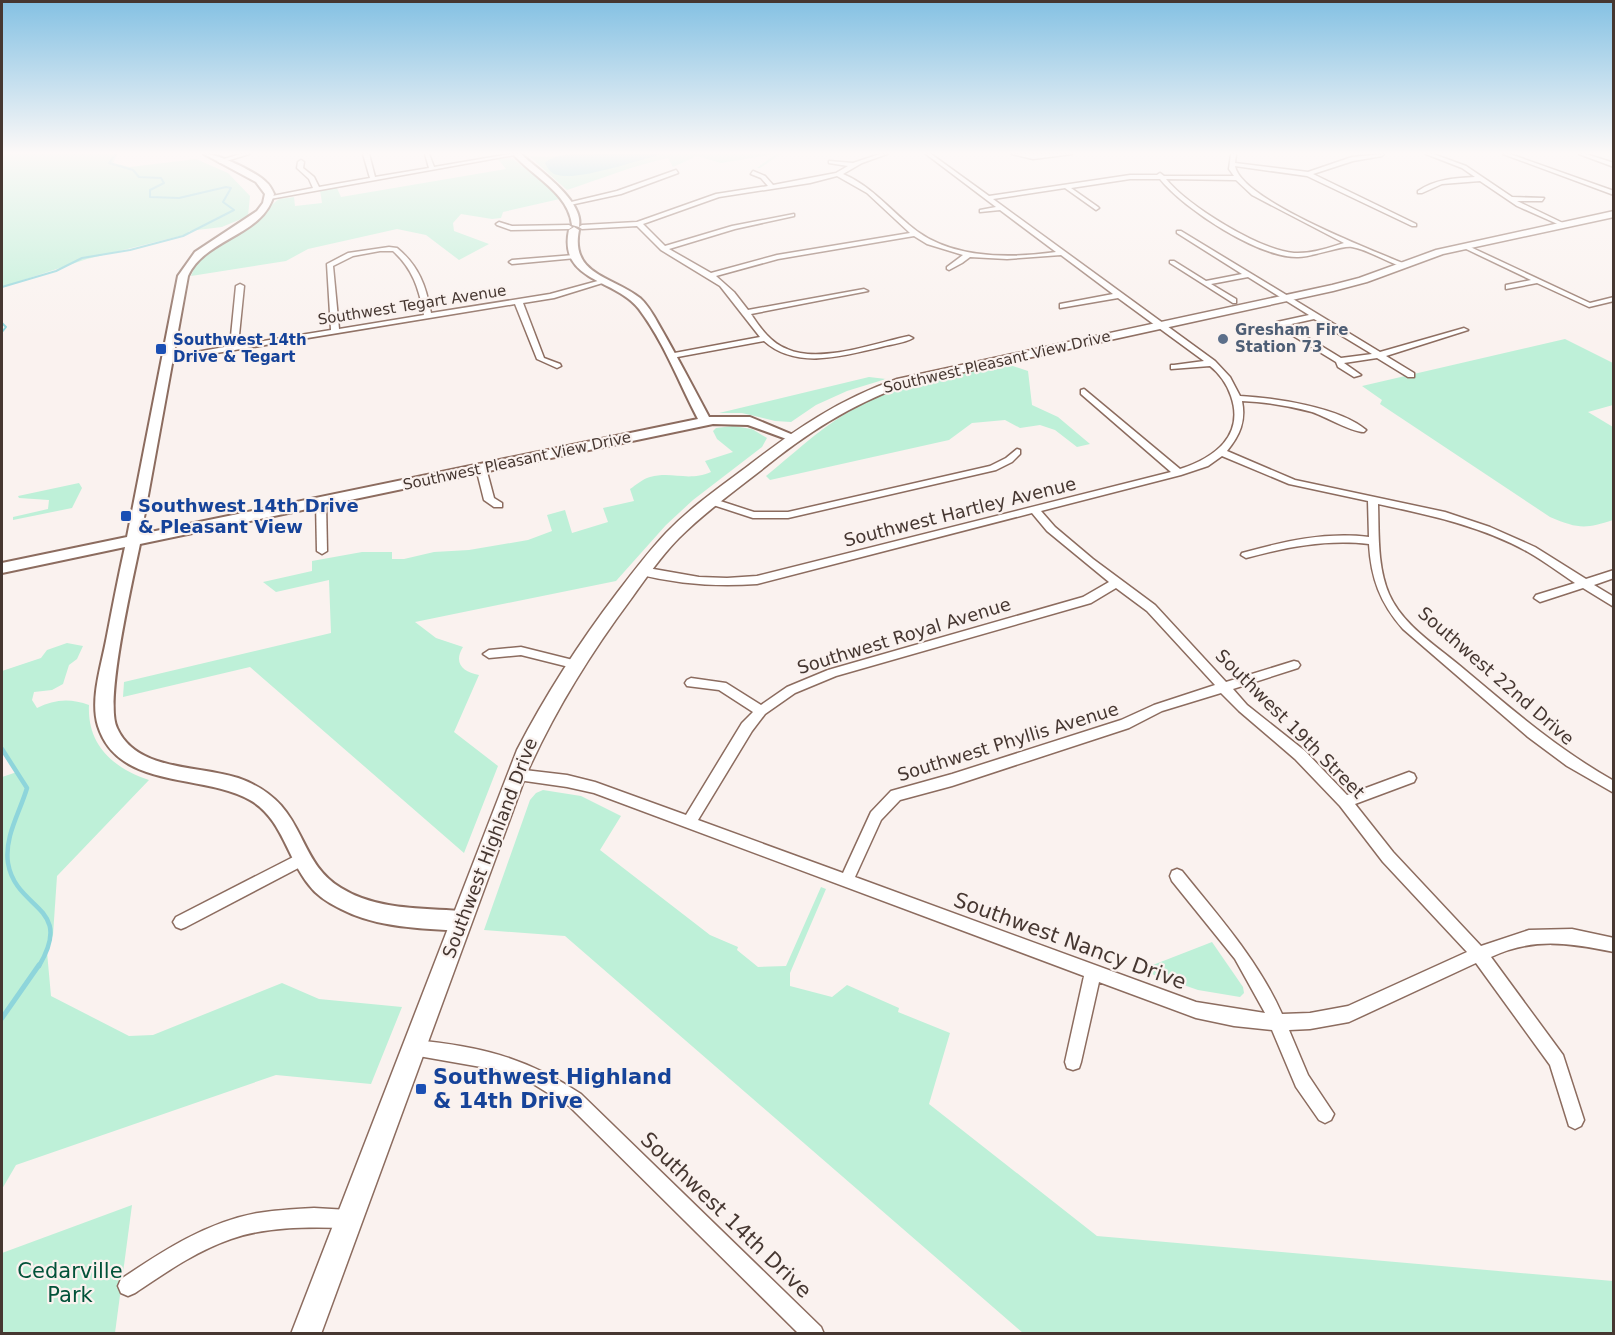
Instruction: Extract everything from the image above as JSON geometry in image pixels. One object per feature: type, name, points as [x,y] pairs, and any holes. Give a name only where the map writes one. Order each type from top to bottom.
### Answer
[{"type":"main road","name":"Southwest Pleasant View Drive","points":[[792,437],[810,423],[839,407],[901,382],[1353,283],[1434,253],[1604,216]]},
{"type":"main road","name":"Southwest Highland Drive","points":[[306,1334],[516,775],[550,702],[573,664],[642,571],[674,534],[711,501],[792,437]]},
{"type":"street","points":[[256,216],[208,245],[188,266],[183,276],[104,695],[105,723],[109,734],[126,754],[149,767],[167,772],[216,778],[257,795],[283,819],[310,873],[331,894],[349,904],[388,914],[461,921]]},
{"type":"street","points":[[576,216],[570,246],[574,257],[585,269],[631,297],[642,307],[709,421]]},
{"type":"street","points":[[500,224],[511,228],[639,224],[659,216]]},
{"type":"street","points":[[663,249],[734,227],[786,216]]},
{"type":"street","points":[[896,216],[915,234],[935,245],[970,253],[1015,258],[1063,253]]},
{"type":"street","points":[[1012,216],[1212,363],[1228,379],[1238,398],[1274,401],[1312,409],[1343,420],[1361,430]]},
{"type":"street","points":[[1208,216],[1262,247],[1283,255],[1310,255],[1349,244]]},
{"type":"street","points":[[1295,216],[1349,244],[1403,265]]},
{"type":"street","points":[[1396,216],[1414,225]]},
{"type":"street","points":[[1546,216],[1564,225]]},
{"type":"street","points":[[639,224],[651,233],[663,249],[711,275],[730,291],[772,346],[786,353],[816,356],[909,338]]},
{"type":"street","points":[[1179,232],[1411,375]]},
{"type":"street","points":[[711,275],[777,257],[915,234]]},
{"type":"street","points":[[1464,246],[1588,305],[1614,299]]},
{"type":"street","points":[[335,331],[329,265],[338,258],[379,249],[395,249],[413,266],[422,283],[428,316]]},
{"type":"street","points":[[949,268],[970,253]]},
{"type":"street","points":[[1282,263],[1283,255]]},
{"type":"street","points":[[512,262],[574,257]]},
{"type":"street","points":[[1173,262],[1233,301]]},
{"type":"street","points":[[1205,283],[1249,275]]},
{"type":"street","name":"Southwest Tegart Avenue","points":[[168,359],[564,293],[605,281]]},
{"type":"street","points":[[1509,287],[1538,281]]},
{"type":"street","points":[[234,348],[240,286]]},
{"type":"street","points":[[746,313],[864,291]]},
{"type":"street","points":[[1063,306],[1120,295]]},
{"type":"street","points":[[518,301],[541,359],[557,366]]},
{"type":"street","points":[[1316,316],[1280,324],[1357,375]]},
{"type":"street","points":[[1339,361],[1412,346],[1438,335],[1464,330]]},
{"type":"street","points":[[672,356],[765,338]]},
{"type":"street","points":[[1174,368],[1212,363]]},
{"type":"street","points":[[1084,392],[1178,473]]},
{"type":"street","name":"Southwest Hartley Avenue","points":[[642,571],[715,584],[757,580],[1178,473],[1201,465],[1221,452],[1230,442],[1238,427],[1240,406],[1238,398]]},
{"type":"street","name":"Southwest Pleasant View Drive","points":[[2,568],[709,421],[728,418],[750,421],[792,437]]},
{"type":"street","points":[[711,501],[753,514],[779,516],[808,512],[993,468],[1010,460],[1017,452]]},
{"type":"street","points":[[1221,452],[1283,479],[1445,515],[1486,529],[1531,549],[1614,603]]},
{"type":"street","points":[[481,468],[489,500],[498,505]]},
{"type":"street","name":"Southwest 22nd Drive","points":[[1373,500],[1375,541],[1384,594],[1411,629],[1545,744],[1588,774],[1614,788]]},
{"type":"street","points":[[321,502],[322,551]]},
{"type":"street","name":"Southwest 19th Street","points":[[1035,510],[1066,543],[1151,608],[1243,708],[1300,754],[1345,802],[1388,857],[1479,954],[1557,1061],[1575,1120]]},
{"type":"street","points":[[1246,555],[1308,538],[1335,537],[1375,541]]},
{"type":"street","points":[[1539,598],[1614,574]]},
{"type":"street","name":"Southwest Royal Avenue","points":[[689,822],[736,741],[761,711],[791,690],[832,673],[1072,605],[1099,594],[1119,582]]},
{"type":"street","points":[[489,654],[521,651],[573,664]]},
{"type":"street","name":"Southwest Phyllis Avenue","points":[[846,881],[876,816],[896,795],[952,780],[1114,728],[1134,721],[1158,708],[1294,665]]},
{"type":"street","points":[[691,682],[722,686],[761,711]]},
{"type":"street","name":"Southwest Nancy Drive","points":[[516,775],[580,783],[1093,973],[1196,1010],[1236,1019],[1277,1023],[1326,1020],[1349,1014],[1479,954],[1529,937],[1572,936],[1614,945]]},
{"type":"street","points":[[1345,802],[1409,778]]},
{"type":"street","points":[[181,922],[303,858]]},
{"type":"street","points":[[1177,876],[1240,954],[1266,996],[1302,1081],[1324,1114]]},
{"type":"street","points":[[1073,1062],[1093,973]]},
{"type":"street","name":"Southwest 14th Drive","points":[[413,1048],[500,1061],[527,1070],[550,1082],[575,1101],[814,1334]]},
{"type":"street","points":[[128,1286],[176,1253],[204,1238],[232,1227],[288,1217],[349,1219]]},
{"type":"green space","points":[[2,216],[247,216],[222,227],[189,231],[188,234],[87,259],[2,287]]},
{"type":"green space","points":[[257,216],[459,216],[453,223],[454,231],[489,244],[459,260],[426,235],[397,229],[308,249],[286,261],[191,276],[196,264],[207,252]]},
{"type":"green space","points":[[475,216],[502,216],[492,219]]},
{"type":"green space","points":[[1565,339],[1613,363],[1613,405],[1588,412],[1613,427],[1613,520],[1596,525],[1575,526],[1550,517],[1380,404],[1382,400],[1362,386]]},
{"type":"green space","points":[[1010,365],[1028,371],[1032,405],[1058,417],[1090,444],[1077,447],[1055,430],[1040,425],[1020,428],[1005,420],[972,423],[949,440],[770,480],[766,476],[845,414],[884,394],[946,373]]},
{"type":"green space","points":[[869,377],[886,379],[847,391],[816,405],[791,422],[775,421],[742,413],[719,413]]},
{"type":"green space","points":[[733,426],[752,429],[767,438],[762,447],[693,500],[666,525],[616,581],[415,622],[436,638],[463,647],[459,658],[461,666],[468,672],[479,675],[454,732],[498,766],[464,853],[250,667],[123,697],[124,682],[331,633],[329,580],[276,592],[263,582],[312,571],[312,561],[362,552],[392,552],[392,559],[404,559],[434,552],[469,550],[528,540],[552,531],[547,515],[565,510],[572,533],[608,522],[603,508],[634,501],[630,489],[645,479],[658,475],[695,476],[711,472],[705,461],[733,452],[717,439],[713,431],[716,428]]},
{"type":"green space","points":[[79,483],[82,488],[72,508],[13,520],[13,517],[48,509],[49,500],[19,498],[18,496]]},
{"type":"green space","points":[[67,643],[83,646],[77,659],[69,665],[63,684],[52,690],[34,692],[32,700],[37,708],[63,700],[89,705],[92,732],[105,753],[124,769],[149,780],[57,876],[53,935],[47,952],[51,996],[129,1036],[153,1035],[282,983],[319,999],[402,1007],[371,1084],[276,1075],[16,1165],[2,1189],[2,777],[17,772],[2,749],[2,671],[41,658],[47,650]]},
{"type":"green space","points":[[543,790],[581,796],[621,816],[600,850],[710,935],[738,947],[737,950],[758,967],[786,966],[821,887],[826,889],[790,973],[790,986],[832,997],[847,985],[899,1008],[898,1012],[950,1033],[929,1104],[1097,1236],[1613,1281],[1613,1333],[1023,1333],[565,936],[484,930],[530,800],[536,793]]},
{"type":"green space","points":[[1212,942],[1243,987],[1244,993],[1240,997],[1198,990],[1140,970]]},
{"type":"green space","name":"Cedarville Park","points":[[132,1205],[115,1333],[2,1334],[2,1253]]},
{"type":"waterway","points":[[2,287],[56,271],[82,258],[130,250],[183,236],[222,216]]},
{"type":"waterway","points":[[2,323],[6,327],[2,332]]},
{"type":"waterway","points":[[2,749],[27,788],[10,834],[7,853],[13,879],[47,919],[50,931],[48,946],[39,966]]},
{"type":"waterway","points":[[2,1018],[39,965]]},
{"type":"place","name":"Gresham Fire Station 73","points":[[1223,339]]},
{"type":"place","name":"Southwest 14th Drive & Tegart","points":[[161,349]]},
{"type":"place","name":"Southwest 14th Drive & Pleasant View","points":[[126,516]]},
{"type":"place","name":"Southwest Highland & 14th Drive","points":[[421,1089]]}]
